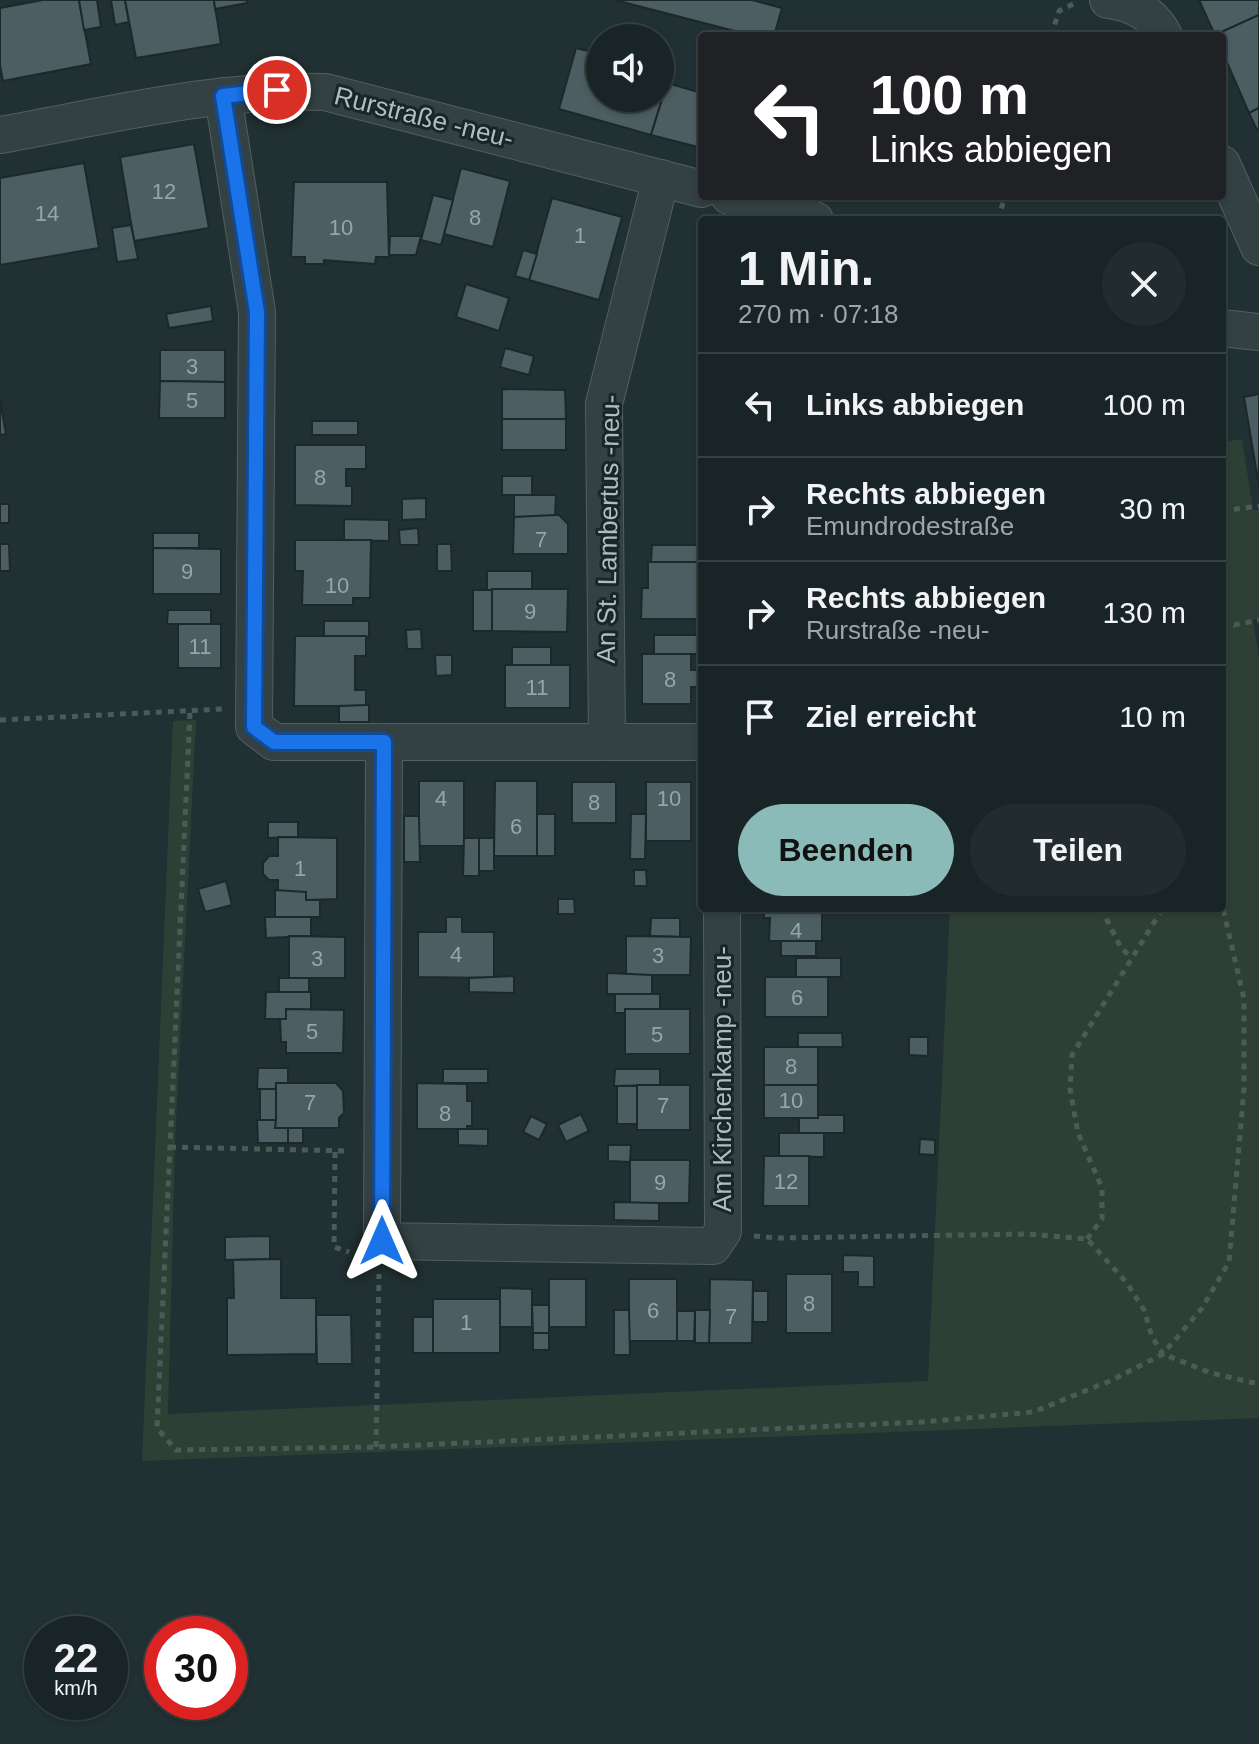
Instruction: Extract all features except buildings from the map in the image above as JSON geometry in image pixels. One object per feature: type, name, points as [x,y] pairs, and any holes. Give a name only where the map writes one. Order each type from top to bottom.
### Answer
[{"type":"street","points":[[1108,0],[1126,3],[1158,22],[1162,32]]},
{"type":"street","name":"Rurstraße -neu-","points":[[0,135],[223,96],[277,90],[325,92],[698,188]]},
{"type":"street","points":[[223,96],[257,312],[254,727],[274,742],[698,742]]},
{"type":"street","points":[[1226,173],[1259,247]]},
{"type":"street","name":"An St. Lambertus -neu-","points":[[607,742],[604,404],[661,178]]},
{"type":"street","points":[[743,200],[801,216]]},
{"type":"street","points":[[1226,328],[1259,332]]},
{"type":"street","points":[[384,742],[380,1251],[718,1238]]},
{"type":"street","name":"Am Kirchenkamp -neu-","points":[[718,1238],[722,912]]},
{"type":"path","points":[[1052,32],[1059,11],[1081,0]]},
{"type":"path","points":[[1226,510],[1259,506]]},
{"type":"path","points":[[1226,623],[1234,625],[1259,620]]},
{"type":"path","points":[[0,720],[190,713],[253,706]]},
{"type":"path","points":[[190,713],[157,1428],[176,1450],[376,1447],[923,1422],[1033,1412],[1110,1381],[1163,1354],[1202,1308],[1229,1262],[1244,1088],[1244,999],[1224,912]]},
{"type":"path","points":[[1103,912],[1121,948],[1131,957]]},
{"type":"path","points":[[1087,1239],[1102,1219],[1102,1188],[1078,1133],[1070,1089],[1072,1055],[1160,912]]},
{"type":"path","points":[[170,1147],[335,1152],[382,1147]]},
{"type":"path","points":[[335,1152],[334,1247],[380,1251],[376,1447]]},
{"type":"path","points":[[718,1238],[1027,1234],[1087,1239],[1127,1283],[1144,1310],[1152,1337],[1163,1354],[1211,1373],[1259,1384]]},
{"type":"green space","points":[[1242,439],[1253,510],[1259,510],[1259,618],[1253,620],[1259,658],[1259,1418],[142,1461],[173,721],[196,720],[175,1142],[168,1414],[928,1381],[950,912],[1226,912],[1226,441]]},
{"type":"route","points":[[277,90],[223,96],[257,312],[254,727],[274,742],[384,742],[382,1241]]}]
